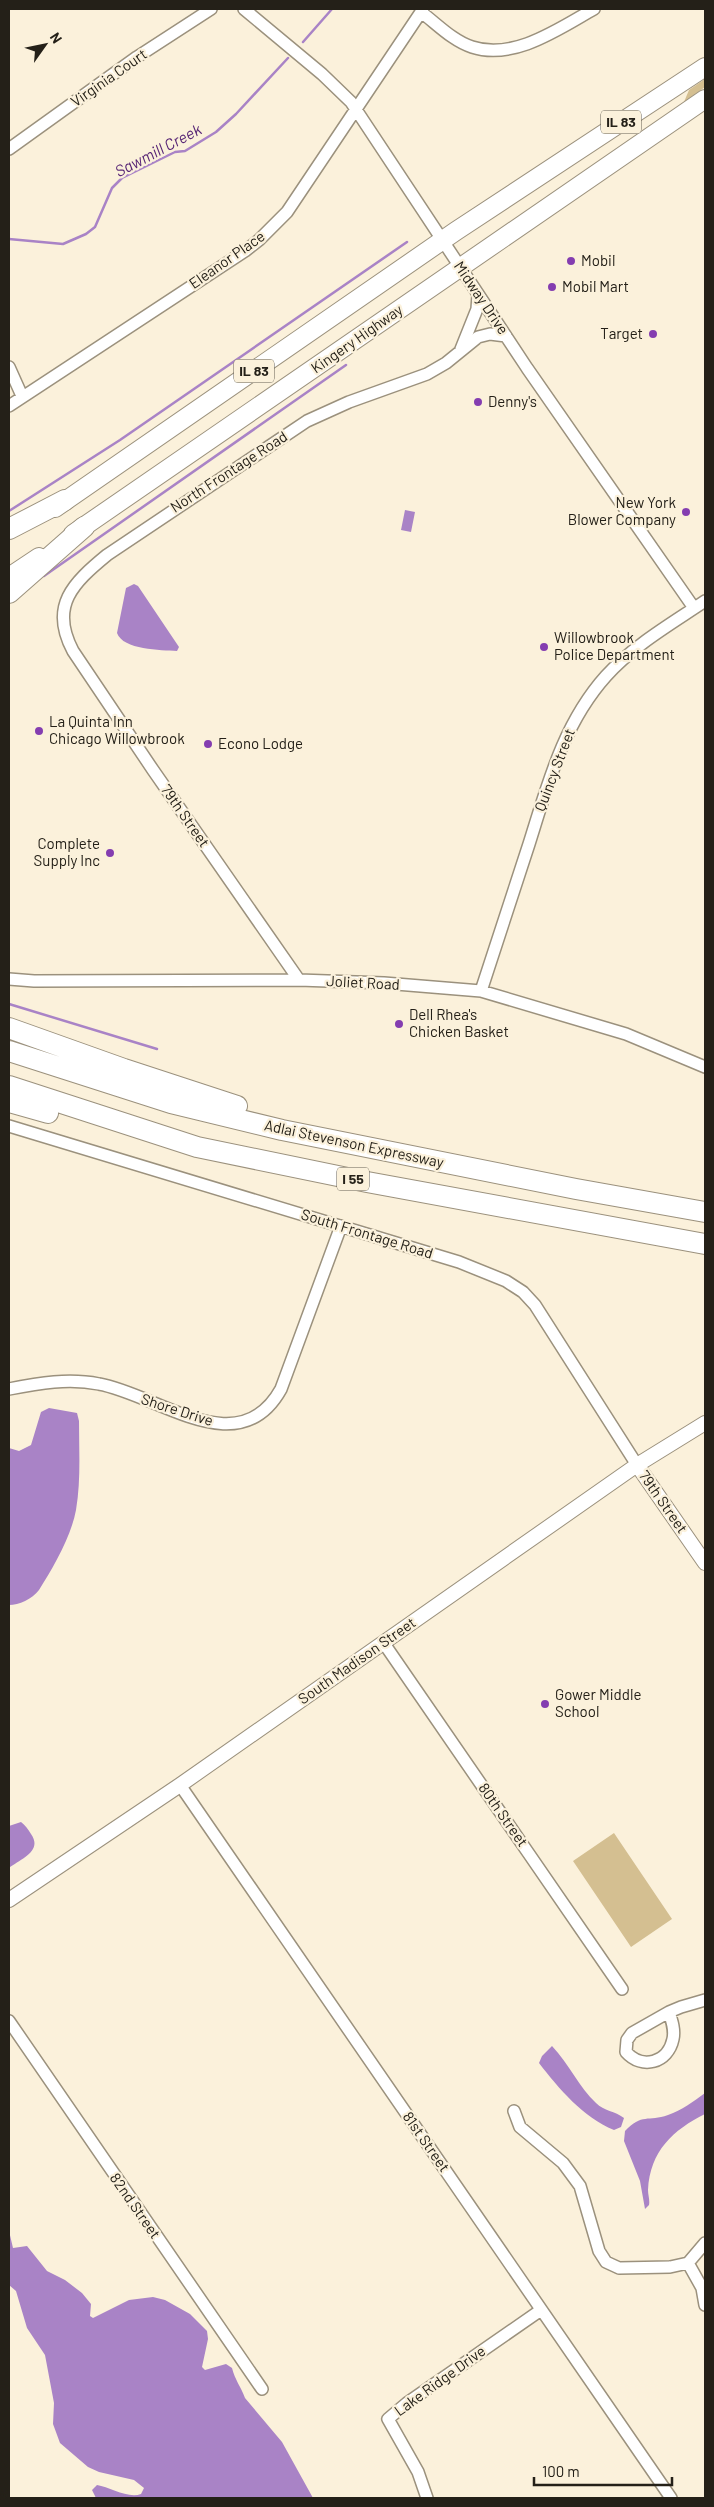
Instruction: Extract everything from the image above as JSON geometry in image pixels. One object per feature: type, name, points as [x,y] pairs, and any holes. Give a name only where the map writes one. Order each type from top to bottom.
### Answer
[{"type":"highway","name":"Kingery Highway","points":[[9,539],[443,241],[705,67]]},
{"type":"highway","name":"Kingery Highway","points":[[9,578],[705,100]]},
{"type":"highway","points":[[9,529],[65,500]]},
{"type":"highway","points":[[9,592],[84,527]]},
{"type":"highway","points":[[9,1028],[124,1069],[250,1110],[285,1119],[314,1137]]},
{"type":"highway","name":"Adlai Stevenson Expressway","points":[[9,1051],[171,1103],[314,1137],[576,1189],[705,1212]]},
{"type":"highway","name":"I 55","points":[[9,1086],[197,1147],[367,1182],[705,1244]]},
{"type":"highway","points":[[9,1102],[125,1135],[197,1147]]},
{"type":"street","name":"Virginia Court","points":[[9,149],[136,57],[211,9]]},
{"type":"street","name":"Midway Drive","points":[[244,9],[322,74],[356,110],[478,295],[694,608]]},
{"type":"street","points":[[422,10],[456,39],[473,48],[509,49],[537,40],[594,9]]},
{"type":"street","name":"Eleanor Place","points":[[9,406],[260,240],[287,212],[422,10]]},
{"type":"street","points":[[460,351],[477,310],[478,295]]},
{"type":"street","name":"North Frontage Road","points":[[73,651],[68,641],[63,621],[65,601],[78,580],[107,555],[307,421],[349,402],[427,374],[446,363],[478,337],[490,334],[506,336]]},
{"type":"street","points":[[9,368],[22,396]]},
{"type":"street","name":"Quincy Street","points":[[481,992],[553,769],[575,720],[594,691],[618,664],[641,644],[705,600]]},
{"type":"street","name":"79th Street","points":[[73,651],[299,980]]},
{"type":"street","name":"Joliet Road","points":[[9,978],[34,981],[299,980],[384,983],[481,992],[626,1034],[705,1067]]},
{"type":"street","name":"South Frontage Road","points":[[9,1126],[459,1262],[506,1280],[523,1292],[535,1305],[572,1360],[637,1465]]},
{"type":"street","name":"Shore Drive","points":[[9,1389],[55,1382],[101,1384],[210,1423],[238,1423],[251,1419],[271,1404],[281,1389],[341,1226]]},
{"type":"street","name":"South Madison Street","points":[[9,1900],[180,1786],[637,1465],[705,1423]]},
{"type":"street","name":"79th Street","points":[[637,1465],[705,1563]]},
{"type":"street","name":"80th Street","points":[[383,1642],[622,1989]]},
{"type":"street","name":"81st Street","points":[[180,1786],[671,2498]]},
{"type":"street","points":[[669,2012],[674,2028],[673,2041],[666,2053],[654,2061],[643,2063],[633,2060],[626,2052],[627,2040],[632,2033],[669,2012],[705,2000]]},
{"type":"street","name":"82nd Street","points":[[9,2021],[262,2389]]},
{"type":"street","points":[[514,2111],[520,2127],[563,2163],[580,2186],[599,2251],[606,2262],[619,2268],[670,2267],[688,2263],[705,2243]]},
{"type":"street","points":[[688,2263],[704,2288],[705,2306]]},
{"type":"street","name":"Lake Ridge Drive","points":[[428,2498],[409,2454],[388,2419],[406,2403],[541,2310]]},
{"type":"shaded area","points":[[705,79],[705,87],[684,102],[689,90]]},
{"type":"shaded area","points":[[405,510],[415,512],[411,532],[401,530]]},
{"type":"shaded area","points":[[134,584],[138,586],[179,647],[177,651],[134,646],[121,639],[117,633],[126,588]]},
{"type":"shaded area","points":[[49,1408],[77,1413],[79,1421],[79,1488],[74,1520],[56,1562],[39,1590],[25,1601],[9,1605],[9,1448],[19,1451],[31,1445],[41,1412]]},
{"type":"shaded area","points":[[21,1822],[31,1834],[34,1845],[29,1854],[9,1868],[9,1826]]},
{"type":"shaded area","points":[[614,1833],[672,1919],[631,1947],[573,1861]]},
{"type":"shaded area","points":[[552,2046],[584,2090],[596,2103],[602,2108],[624,2118],[621,2127],[614,2130],[592,2118],[555,2083],[539,2063],[542,2056]]},
{"type":"shaded area","points":[[705,2093],[705,2114],[693,2120],[673,2135],[658,2153],[650,2176],[648,2190],[649,2205],[645,2209],[640,2181],[624,2141],[625,2131],[631,2125],[641,2120],[661,2117],[678,2111]]},
{"type":"shaded area","points":[[9,2231],[13,2248],[27,2246],[47,2271],[65,2280],[82,2293],[91,2304],[90,2316],[93,2318],[129,2300],[153,2297],[165,2300],[190,2314],[207,2331],[208,2339],[202,2367],[205,2370],[226,2364],[232,2368],[245,2398],[282,2442],[313,2498],[96,2498],[92,2490],[97,2485],[130,2495],[141,2494],[144,2488],[134,2480],[99,2472],[88,2467],[60,2443],[53,2424],[54,2403],[45,2355],[27,2328],[16,2291],[9,2285]]},
{"type":"waterway","name":"Sawmill Creek","points":[[303,42],[332,9]]},
{"type":"waterway","name":"Sawmill Creek","points":[[9,239],[63,244],[86,234],[95,227],[112,188],[122,178],[175,152],[185,151],[216,132],[236,114],[288,58]]},
{"type":"waterway","points":[[9,511],[120,440],[407,242]]},
{"type":"waterway","points":[[44,576],[346,365]]},
{"type":"waterway","points":[[9,1004],[157,1049]]},
{"type":"place","name":"Mobil","points":[[571,261]]},
{"type":"place","name":"Mobil Mart","points":[[552,287]]},
{"type":"place","name":"Target","points":[[653,334]]},
{"type":"place","name":"Denny's","points":[[478,402]]},
{"type":"place","name":"New York Blower Company","points":[[686,512]]},
{"type":"place","name":"Willowbrook Police Department","points":[[544,647]]},
{"type":"place","name":"La Quinta Inn Chicago Willowbrook","points":[[39,731]]},
{"type":"place","name":"Econo Lodge","points":[[208,744]]},
{"type":"place","name":"Complete Supply Inc","points":[[110,853]]},
{"type":"place","name":"Dell Rhea's Chicken Basket","points":[[399,1024]]},
{"type":"place","name":"Gower Middle School","points":[[545,1704]]}]
